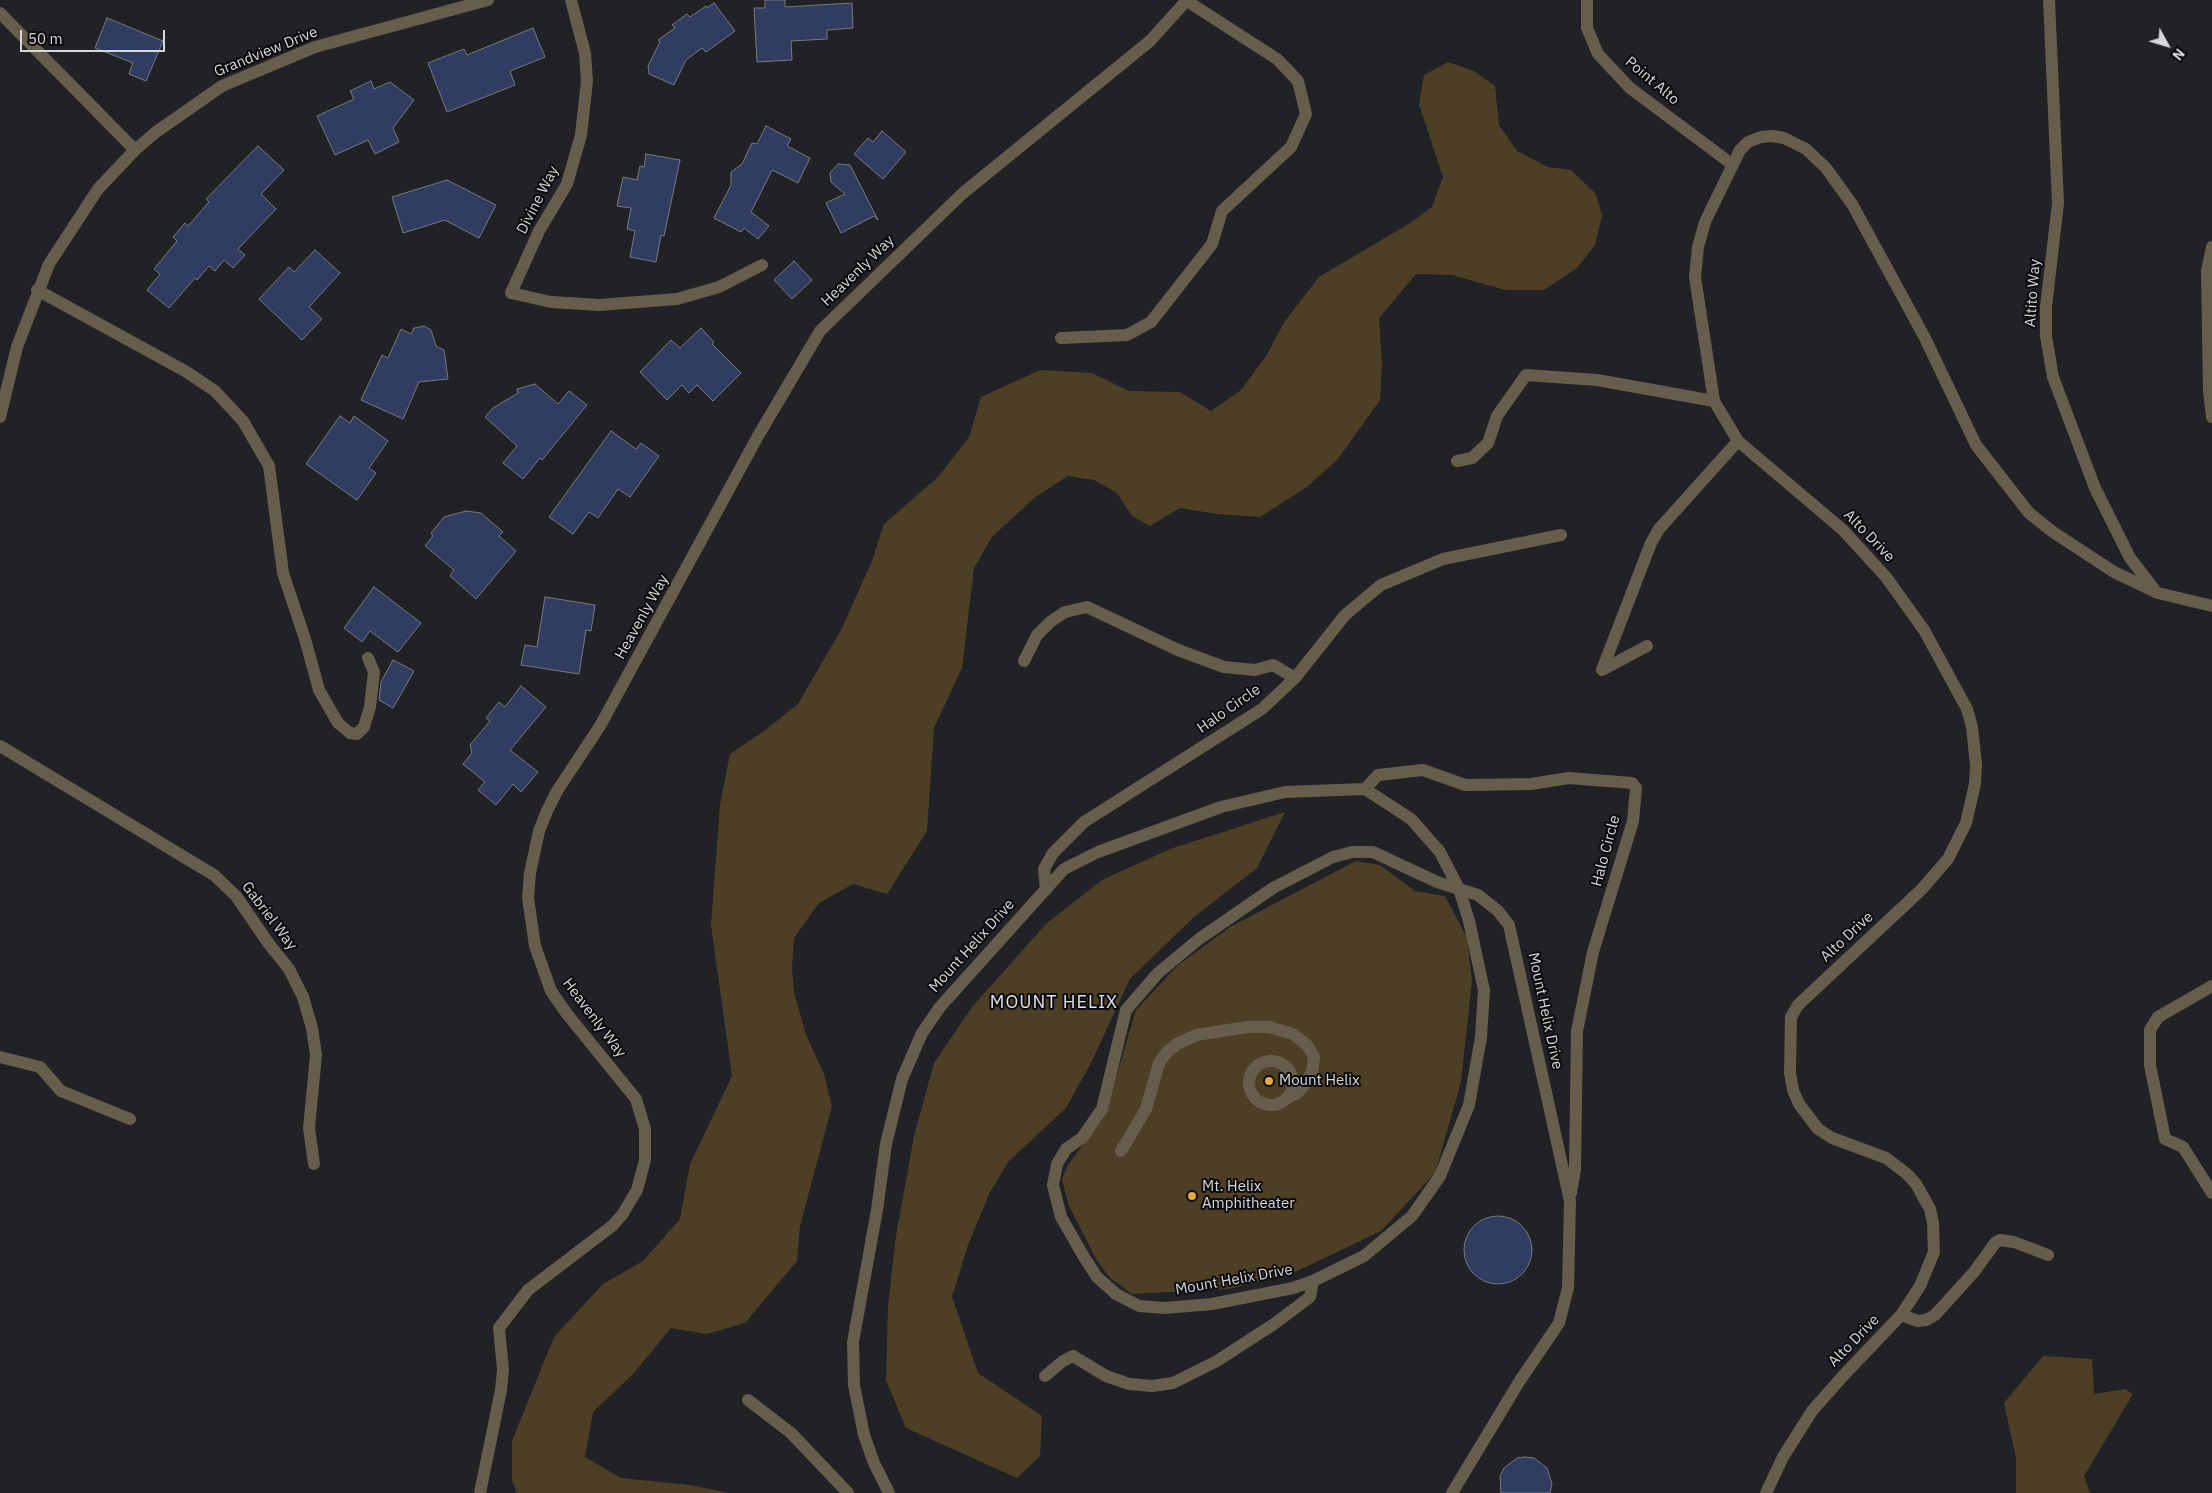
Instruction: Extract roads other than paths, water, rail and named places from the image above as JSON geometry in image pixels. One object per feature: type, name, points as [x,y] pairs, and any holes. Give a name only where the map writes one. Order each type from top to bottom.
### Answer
[{"type":"street","name":"Grandview Drive","points":[[0,417],[17,347],[37,290],[49,264],[98,189],[135,150],[156,132],[222,86],[315,47],[471,2],[488,0]]},
{"type":"street","name":"Divine Way","points":[[571,0],[585,53],[587,81],[581,135],[567,184],[539,231],[511,293],[550,302],[599,305],[677,299],[719,287],[762,265]]},
{"type":"street","name":"Point Alto","points":[[1587,0],[1587,28],[1598,54],[1630,88],[1733,164]]},
{"type":"street","name":"Altito Way","points":[[2050,0],[2058,203],[2046,307],[2046,336],[2053,377],[2095,488],[2130,558],[2158,593]]},
{"type":"street","points":[[1061,338],[1127,336],[1151,322],[1212,244],[1222,211],[1291,147],[1306,114],[1298,81],[1277,58],[1187,1]]},
{"type":"street","name":"Heavenly Way","points":[[480,1493],[501,1390],[502,1370],[499,1328],[528,1290],[617,1220],[637,1190],[645,1160],[645,1129],[636,1099],[567,1014],[551,991],[534,946],[528,898],[530,873],[539,831],[557,792],[605,718],[758,436],[820,331],[963,193],[1150,41],[1187,1]]},
{"type":"street","points":[[0,13],[135,150]]},
{"type":"street","name":"Alto Drive","points":[[1766,1493],[1783,1457],[1812,1412],[1842,1377],[1901,1315],[1920,1286],[1934,1252],[1934,1223],[1930,1209],[1916,1184],[1897,1165],[1874,1153],[1846,1145],[1832,1138],[1808,1117],[1793,1090],[1790,1073],[1791,1016],[1798,1005],[1921,890],[1948,859],[1958,842],[1972,803],[1976,765],[1972,727],[1967,709],[1924,630],[1886,577],[1843,530],[1738,441],[1714,401],[1695,277],[1698,247],[1705,222],[1740,150],[1748,142],[1760,137],[1772,136],[1784,138],[1817,158],[1852,204],[1924,338],[1976,445],[2029,512],[2053,532],[2114,572],[2158,593],[2212,606]]},
{"type":"street","points":[[2212,247],[2207,271],[2209,390],[2212,417]]},
{"type":"street","points":[[37,290],[185,371],[215,390],[243,420],[269,466],[282,573],[305,639],[319,690],[338,723],[350,733],[357,734],[364,727],[370,707],[374,672],[368,658]]},
{"type":"street","points":[[1457,461],[1472,458],[1488,443],[1498,416],[1526,375],[1597,380],[1714,401]]},
{"type":"street","points":[[1647,646],[1602,670],[1651,543],[1659,529],[1738,441]]},
{"type":"street","name":"Halo Circle","points":[[1046,890],[1044,869],[1053,853],[1084,822],[1262,708],[1295,678],[1345,616],[1381,585],[1443,559],[1561,534]]},
{"type":"street","points":[[1024,661],[1037,635],[1050,622],[1065,612],[1087,607],[1178,650],[1224,667],[1255,670],[1273,665],[1295,678]]},
{"type":"street","name":"Gabriel Way","points":[[0,746],[214,875],[236,896],[289,969],[304,997],[312,1028],[316,1055],[309,1128],[314,1164]]},
{"type":"street","name":"Halo Circle","points":[[1365,789],[1378,775],[1423,770],[1465,785],[1531,784],[1569,778],[1632,783],[1636,788],[1629,837],[1593,952],[1577,1031],[1575,1169],[1570,1201]]},
{"type":"street","name":"Mount Helix Drive","points":[[889,1493],[874,1463],[864,1435],[854,1385],[853,1342],[877,1210],[886,1144],[902,1078],[922,1032],[940,1007],[1064,869],[1098,852],[1220,807],[1285,792],[1365,789],[1411,819],[1440,852],[1459,889],[1469,921],[1484,990],[1481,1036],[1469,1105],[1440,1176],[1412,1216],[1364,1256],[1313,1281],[1293,1288],[1212,1304],[1165,1308],[1139,1306],[1116,1294],[1104,1283],[1084,1258],[1061,1217],[1053,1185],[1056,1164],[1066,1149],[1082,1138],[1102,1109],[1126,1010],[1158,973],[1192,945],[1273,888],[1333,857],[1352,852],[1373,852],[1437,882],[1459,889],[1478,895],[1498,911],[1509,925],[1570,1201],[1568,1288],[1559,1323],[1519,1382],[1452,1493]]},
{"type":"street","points":[[2212,986],[2158,1017],[2150,1030],[2150,1065],[2165,1139],[2183,1146],[2212,1193]]},
{"type":"street","points":[[1122,1151],[1146,1109],[1159,1063],[1167,1052],[1177,1044],[1196,1035],[1248,1027],[1269,1027],[1293,1034],[1307,1045],[1314,1058],[1312,1072],[1304,1086],[1296,1094],[1286,1098]]},
{"type":"street","points":[[0,1057],[40,1067],[61,1091],[130,1119]]},
{"type":"street","points":[[1901,1315],[1918,1322],[1934,1315],[1974,1272],[1995,1243],[2000,1240],[2014,1242],[2048,1255]]},
{"type":"street","points":[[1045,1376],[1063,1361],[1073,1356],[1106,1376],[1129,1384],[1152,1386],[1174,1383],[1217,1361],[1310,1298],[1313,1281]]},
{"type":"street","points":[[748,1400],[791,1433],[848,1493]]},
{"type":"place","name":"Mount Helix","points":[[1269,1081]]},
{"type":"place","name":"Mt. Helix Amphitheater","points":[[1192,1196]]},
{"type":"district","name":"MOUNT HELIX","points":[[1054,1003]]}]
